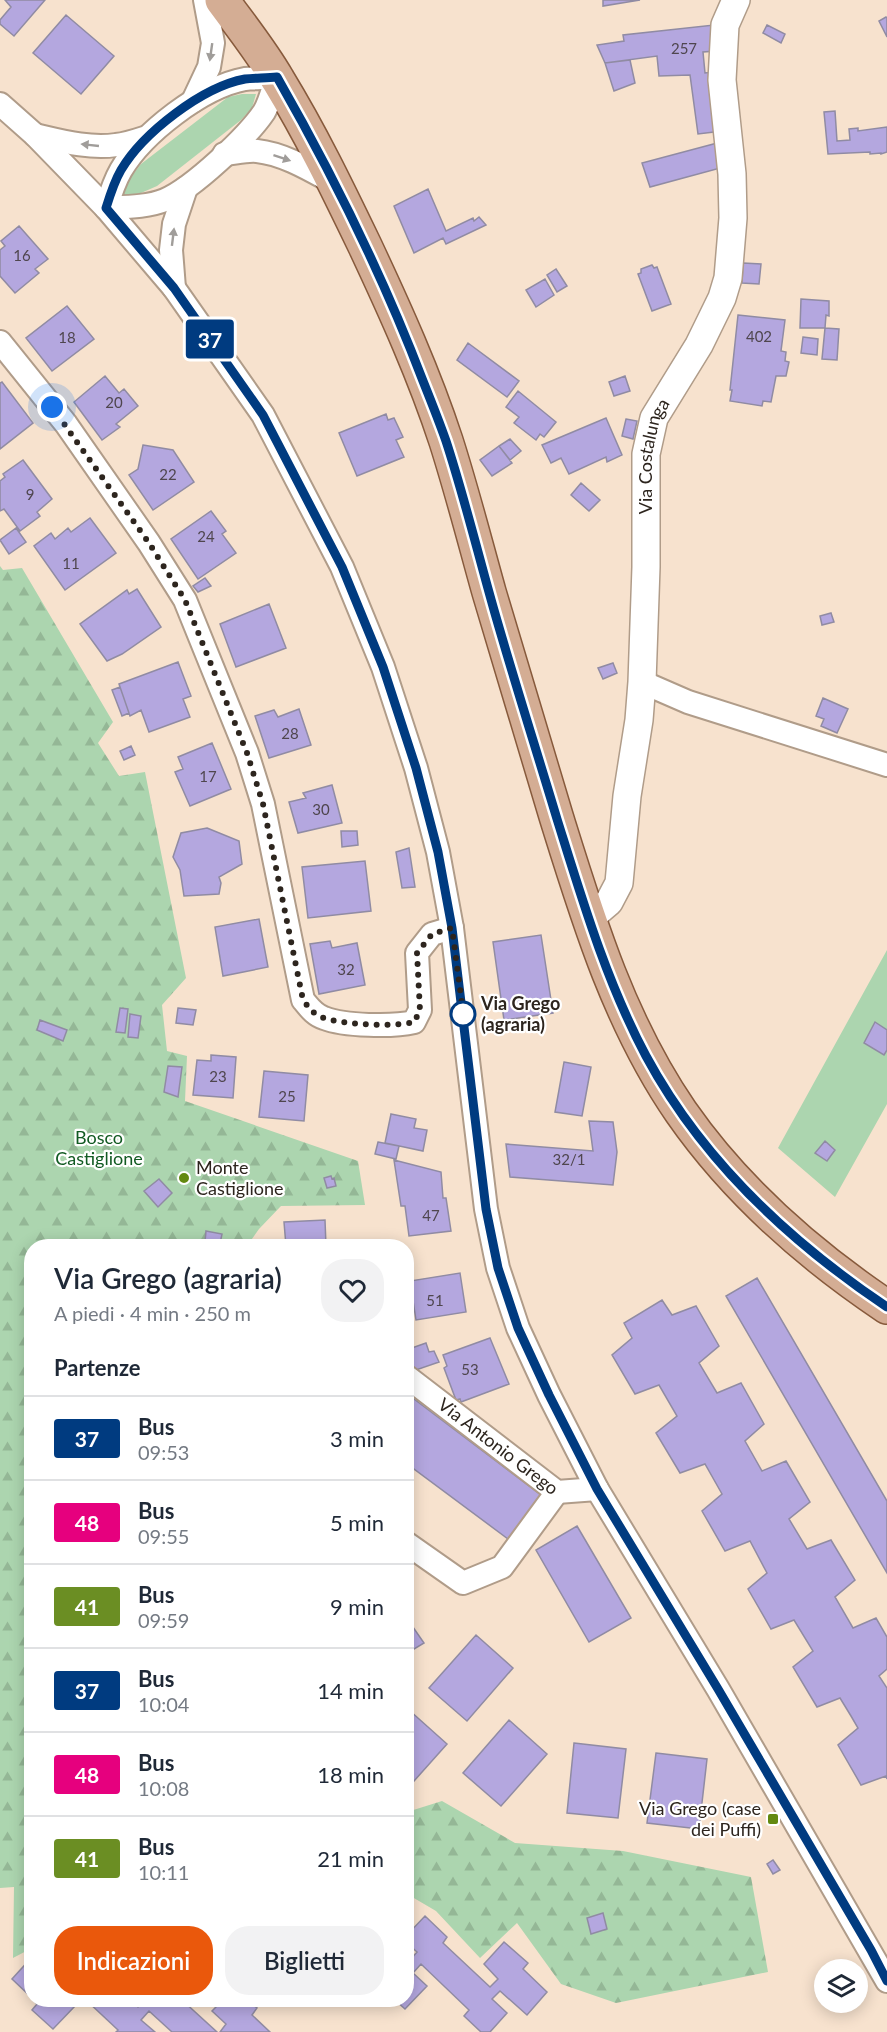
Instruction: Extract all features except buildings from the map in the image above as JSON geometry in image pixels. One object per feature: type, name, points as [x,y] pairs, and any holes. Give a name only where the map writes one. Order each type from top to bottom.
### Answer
[{"type":"main road","points":[[222,0],[277,77],[336,184],[397,313],[446,440],[511,667],[589,920],[615,991],[646,1057],[681,1112],[720,1163],[774,1220],[834,1271],[887,1307]]},
{"type":"street","points":[[193,101],[209,67],[213,43],[205,0]]},
{"type":"street","name":"Via Costalunga","points":[[589,920],[609,902],[619,884],[627,796],[639,720],[642,682],[646,454],[654,418],[699,345],[722,298],[728,278],[733,219],[732,174],[722,80],[725,26],[736,0]]},
{"type":"street","points":[[277,77],[265,110],[237,143],[186,188],[165,201],[106,208],[121,169],[144,138],[193,101],[213,90],[243,79],[277,77]]},
{"type":"street","name":"Via Antonio Grego","points":[[0,104],[35,135],[106,208],[174,288],[263,415],[342,567],[383,667],[416,768],[438,852],[452,928],[486,1209],[498,1268],[518,1328],[597,1489],[718,1689],[887,1980]]},
{"type":"street","points":[[35,135],[99,146],[117,145],[144,138]]},
{"type":"street","points":[[224,154],[256,151],[283,158],[336,184]]},
{"type":"street","points":[[174,288],[171,250],[174,225],[186,188]]},
{"type":"street","points":[[0,342],[66,424],[149,543],[185,600],[247,753],[263,804],[303,1000],[312,1012],[324,1018],[343,1022],[399,1026],[414,1022],[420,1011],[417,953],[432,934],[452,928]]},
{"type":"street","points":[[642,682],[688,702],[887,765]]},
{"type":"street","name":"Via Antonio Grego","points":[[414,1382],[557,1492],[597,1489]]},
{"type":"street","points":[[414,1549],[463,1583],[502,1566],[557,1492]]},
{"type":"green space","points":[[256,94],[252,108],[241,120],[157,186],[141,193],[123,196],[130,178],[141,164],[228,97]]},
{"type":"green space","name":"Bosco Castiglione","points":[[0,566],[3,570],[22,568],[113,722],[98,743],[119,776],[145,772],[186,978],[162,1005],[167,1051],[187,1056],[185,1101],[358,1161],[365,1205],[281,1206],[252,1239],[24,1239],[24,1952],[13,1958],[14,1887],[0,1888]]},
{"type":"green space","points":[[887,950],[887,1104],[835,1197],[778,1148]]},
{"type":"green space","points":[[442,1801],[515,1843],[623,1851],[751,1877],[768,1972],[616,2003],[561,1984],[517,1923],[480,1958],[436,1911],[414,1898],[414,1810]]},
{"type":"bus line","name":"37","points":[[887,1307],[834,1271],[774,1220],[720,1163],[681,1112],[646,1057],[615,991],[580,895],[507,655],[446,440],[397,313],[336,184],[277,77],[243,79],[213,90],[193,101],[144,138],[121,169],[106,208],[174,288],[263,415],[342,567],[383,667],[416,768],[438,852],[452,928],[486,1209],[498,1268],[518,1328],[597,1489],[718,1689],[887,1981]]},
{"type":"place","name":"Via Grego (agraria)","points":[[463,1014]]},
{"type":"place","name":"Monte Castiglione","points":[[184,1178]]},
{"type":"place","name":"Via Grego (case dei Puffi)","points":[[773,1819]]},
{"type":"route","points":[[52,407],[149,543],[185,600],[247,753],[263,804],[303,1000],[312,1012],[324,1018],[343,1022],[399,1026],[414,1022],[420,1011],[417,953],[432,934],[452,928],[464,1019],[463,1014]]}]
